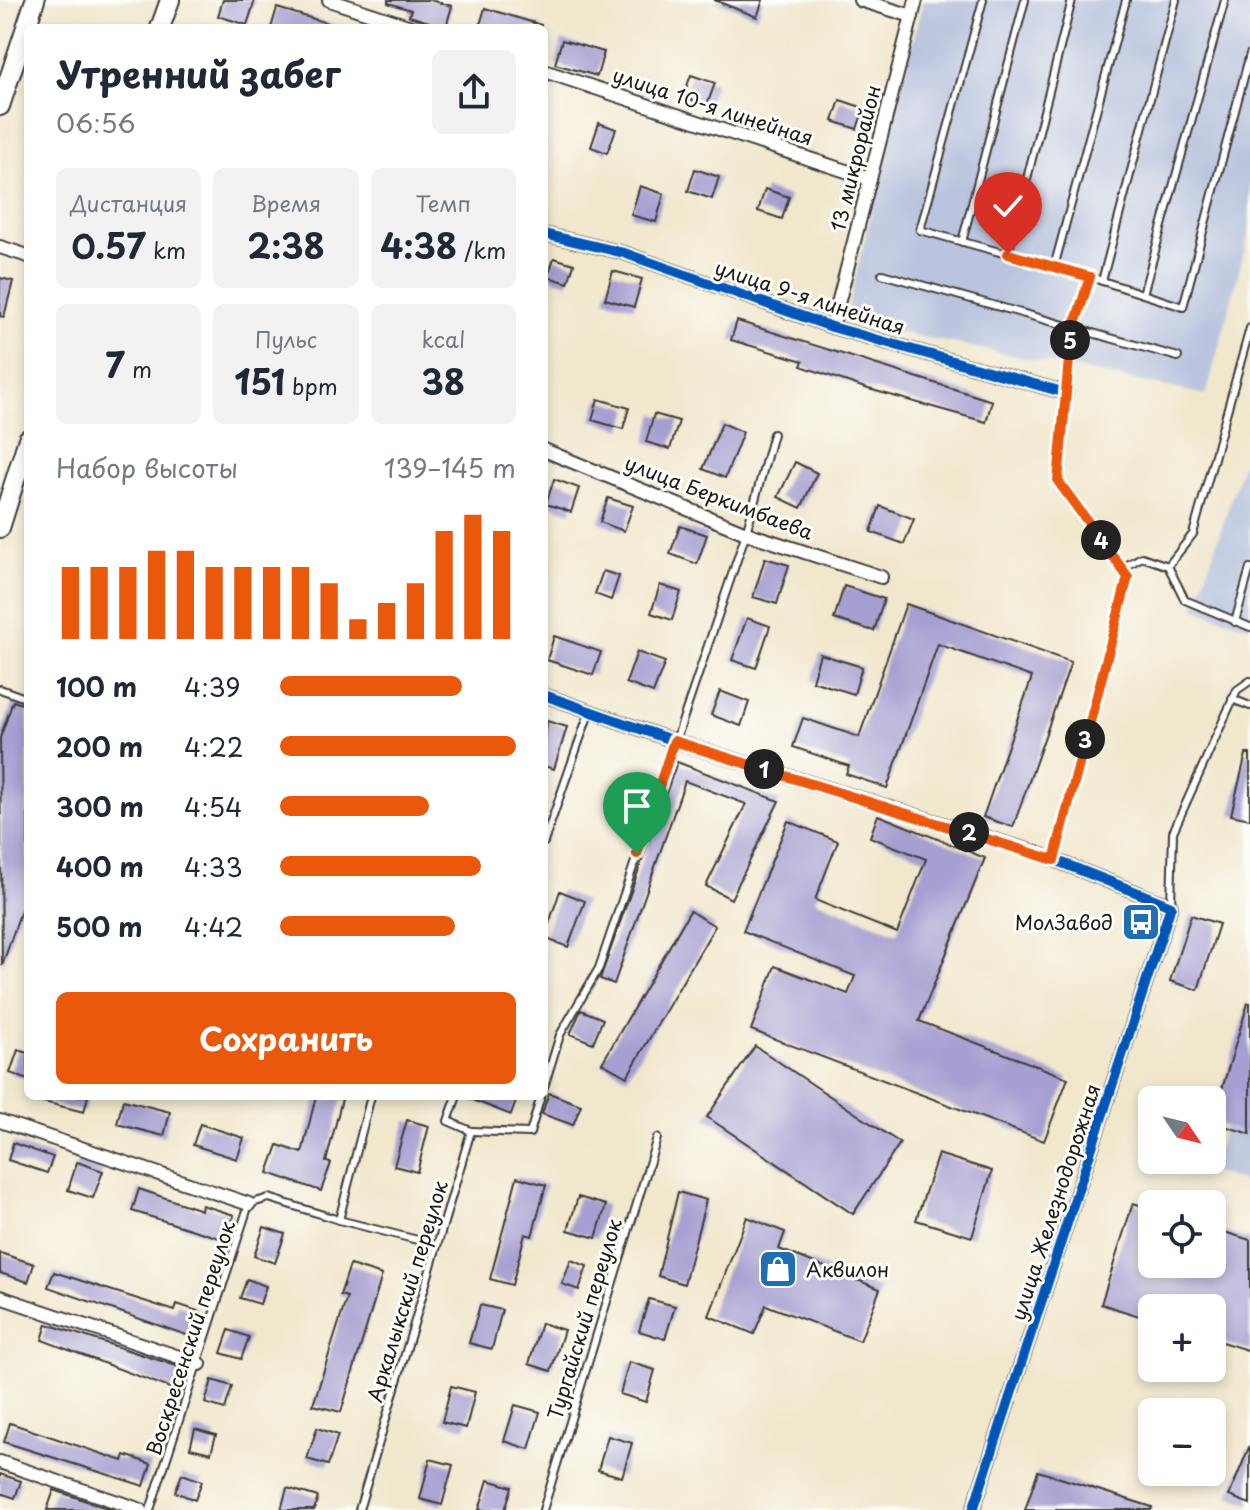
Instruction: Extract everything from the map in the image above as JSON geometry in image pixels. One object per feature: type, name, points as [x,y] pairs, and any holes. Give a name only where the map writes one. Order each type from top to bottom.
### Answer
[{"type":"street","points":[[27,24],[35,0]]},
{"type":"street","points":[[161,24],[170,0]]},
{"type":"street","points":[[329,0],[402,24]]},
{"type":"street","points":[[860,0],[912,16]]},
{"type":"street","name":"13 микрорайон","points":[[832,327],[916,0]]},
{"type":"street","points":[[1,103],[24,33]]},
{"type":"street","name":"улица 10-я линейная","points":[[548,72],[870,179]]},
{"type":"street","name":"улица 9-я линейная","points":[[548,235],[624,253],[832,327],[1066,393]]},
{"type":"street","points":[[0,247],[24,255]]},
{"type":"street","points":[[0,528],[24,452]]},
{"type":"street","name":"улица Беркимбаева","points":[[548,452],[746,533],[881,577]]},
{"type":"street","points":[[548,697],[674,741],[1054,860],[1171,906]]},
{"type":"street","name":"улица Железнодорожная","points":[[973,1510],[1171,906]]},
{"type":"street","points":[[0,1121],[249,1204]]},
{"type":"street","points":[[0,1297],[200,1364]]},
{"type":"street","points":[[0,1462],[141,1510]]},
{"type":"lane","points":[[983,0],[920,230],[1090,277],[1183,307],[1250,54]]},
{"type":"lane","points":[[962,242],[1025,0]]},
{"type":"lane","points":[[1008,254],[1072,0]]},
{"type":"lane","points":[[1054,267],[1126,0]]},
{"type":"lane","points":[[1102,281],[1176,0]]},
{"type":"lane","points":[[1143,294],[1225,0]]},
{"type":"lane","points":[[882,274],[1178,357]]},
{"type":"lane","points":[[1054,860],[1128,577],[1058,481],[1074,326],[1090,277]]},
{"type":"lane","points":[[1168,566],[1193,534],[1250,328]]},
{"type":"lane","points":[[548,1074],[560,1035],[599,968],[746,533],[773,434]]},
{"type":"lane","points":[[1122,568],[1142,557],[1168,566],[1185,600],[1250,627]]},
{"type":"lane","points":[[1235,622],[1250,568]]},
{"type":"lane","points":[[1171,906],[1173,832],[1232,699],[1237,690],[1250,681]]},
{"type":"lane","points":[[0,689],[24,698]]},
{"type":"lane","points":[[1232,699],[1250,706]]},
{"type":"lane","points":[[548,831],[589,713]]},
{"type":"lane","points":[[339,1220],[370,1100]]},
{"type":"lane","points":[[456,1100],[448,1121],[471,1131],[530,1133],[540,1100]]},
{"type":"lane","name":"Аркалыкский переулок","points":[[359,1510],[471,1131]]},
{"type":"lane","name":"Тургайский переулок","points":[[543,1510],[657,1138]]},
{"type":"lane","name":"Воскресенский переулок","points":[[150,1510],[200,1364],[249,1204],[269,1198],[437,1245]]},
{"type":"shaded area","points":[[923,0],[1250,0],[1250,230],[1206,395],[845,321]]},
{"type":"shaded area","points":[[1250,441],[1250,627],[1195,609]]},
{"type":"shaded area","points":[[1250,1054],[1250,1184],[1219,1174],[1226,1174],[1226,1124]]},
{"type":"building","points":[[223,0],[255,0],[247,24],[218,16]]},
{"type":"building","points":[[388,0],[430,0],[452,6],[447,24],[436,24],[409,16],[411,10],[388,3]]},
{"type":"building","points":[[714,0],[763,0],[757,17]]},
{"type":"building","points":[[277,8],[331,24],[272,24]]},
{"type":"building","points":[[485,8],[538,24],[480,24]]},
{"type":"building","points":[[562,40],[604,52],[597,76],[555,64]]},
{"type":"building","points":[[691,75],[715,83],[707,105],[683,97]]},
{"type":"building","points":[[840,100],[864,108],[857,129],[833,121]]},
{"type":"building","points":[[599,123],[616,129],[607,153],[591,147]]},
{"type":"building","points":[[695,169],[719,177],[712,199],[688,191]]},
{"type":"building","points":[[640,186],[664,194],[656,222],[631,215]]},
{"type":"building","points":[[765,189],[789,197],[782,219],[758,211]]},
{"type":"building","points":[[554,258],[574,264],[568,283],[548,277]]},
{"type":"building","points":[[613,271],[642,279],[634,307],[605,299]]},
{"type":"building","points":[[0,278],[13,281],[4,317],[0,316]]},
{"type":"building","points":[[737,321],[992,401],[986,422],[865,388],[801,366],[803,361],[731,340]]},
{"type":"building","points":[[598,399],[629,408],[623,429],[592,420]]},
{"type":"building","points":[[654,414],[679,421],[670,449],[646,442]]},
{"type":"building","points":[[722,423],[743,432],[725,478],[703,469]]},
{"type":"building","points":[[795,462],[817,473],[801,508],[778,497]]},
{"type":"building","points":[[554,479],[579,488],[571,512],[548,505]]},
{"type":"building","points":[[608,498],[633,506],[624,531],[600,522]]},
{"type":"building","points":[[880,506],[914,519],[904,544],[871,532]]},
{"type":"building","points":[[680,526],[707,535],[697,564],[670,554]]},
{"type":"building","points":[[765,558],[789,565],[777,604],[753,597]]},
{"type":"building","points":[[603,571],[619,576],[611,600],[595,594]]},
{"type":"building","points":[[660,585],[681,592],[672,620],[651,613]]},
{"type":"building","points":[[844,586],[884,599],[874,631],[834,619]]},
{"type":"building","points":[[906,604],[1071,662],[1013,827],[983,817],[1032,677],[938,644],[887,788],[846,774],[849,766],[793,747],[803,718],[859,737]]},
{"type":"building","points":[[747,618],[770,626],[756,668],[732,660]]},
{"type":"building","points":[[554,636],[601,652],[593,675],[548,660]]},
{"type":"building","points":[[637,652],[665,662],[653,693],[626,683]]},
{"type":"building","points":[[820,654],[862,667],[854,694],[812,681]]},
{"type":"building","points":[[720,691],[749,702],[741,726],[711,715]]},
{"type":"building","points":[[13,701],[24,705],[24,902],[2,966],[0,738]]},
{"type":"building","points":[[548,721],[567,727],[554,769],[548,767]]},
{"type":"building","points":[[1246,754],[1250,754],[1250,819],[1231,815]]},
{"type":"building","points":[[677,762],[779,801],[731,899],[706,886],[746,804],[685,781],[614,984],[600,979]]},
{"type":"building","points":[[878,815],[985,858],[919,1021],[1068,1078],[1044,1141],[751,1030],[775,966],[848,994],[855,976],[743,931],[788,821],[838,841],[815,900],[897,933],[926,859],[870,837]]},
{"type":"building","points":[[560,891],[585,901],[568,947],[548,940],[548,926]]},
{"type":"building","points":[[690,911],[715,926],[627,1077],[602,1063]]},
{"type":"building","points":[[1191,915],[1219,924],[1198,990],[1170,981]]},
{"type":"building","points":[[1250,1003],[1250,1134],[1226,1126],[1226,1086],[1223,1086]]},
{"type":"building","points":[[581,1010],[603,1019],[593,1043],[570,1034]]},
{"type":"building","points":[[755,1046],[900,1143],[853,1214],[707,1117]]},
{"type":"building","points":[[18,1050],[24,1052],[24,1078],[10,1073]]},
{"type":"building","points":[[549,1093],[581,1105],[573,1125],[542,1114]]},
{"type":"building","points":[[36,1100],[87,1100],[84,1112]]},
{"type":"building","points":[[123,1100],[170,1112],[164,1136],[117,1124]]},
{"type":"building","points":[[315,1100],[342,1100],[326,1162],[331,1163],[321,1191],[268,1173],[278,1145],[302,1153]]},
{"type":"building","points":[[473,1100],[517,1100],[511,1115]]},
{"type":"building","points":[[407,1120],[429,1126],[417,1172],[394,1166]]},
{"type":"building","points":[[200,1124],[244,1138],[237,1159],[193,1145]]},
{"type":"building","points":[[13,1143],[53,1157],[47,1173],[8,1160]]},
{"type":"building","points":[[938,1154],[992,1171],[972,1237],[916,1220]]},
{"type":"building","points":[[77,1162],[103,1171],[93,1198],[68,1190]]},
{"type":"building","points":[[517,1177],[546,1185],[532,1236],[525,1234],[512,1285],[490,1279]]},
{"type":"building","points":[[139,1189],[201,1210],[202,1205],[234,1215],[226,1240],[132,1211]]},
{"type":"building","points":[[678,1192],[706,1200],[684,1284],[658,1276]]},
{"type":"building","points":[[578,1197],[606,1205],[596,1238],[568,1230]]},
{"type":"building","points":[[1133,1203],[1138,1205],[1138,1278],[1226,1278],[1226,1232],[1250,1240],[1250,1351],[1226,1343],[1226,1294],[1138,1294],[1138,1316],[1101,1304]]},
{"type":"building","name":"Аквилон","points":[[747,1217],[785,1232],[779,1249],[880,1289],[860,1341],[766,1305],[754,1334],[709,1316]]},
{"type":"building","points":[[264,1227],[285,1234],[275,1263],[254,1256]]},
{"type":"building","points":[[0,1253],[34,1264],[28,1282],[0,1273]]},
{"type":"building","points":[[571,1260],[587,1266],[579,1290],[562,1284]]},
{"type":"building","points":[[350,1265],[382,1275],[341,1412],[313,1405],[347,1297],[340,1295]]},
{"type":"building","points":[[54,1272],[175,1311],[177,1304],[201,1312],[192,1337],[48,1287]]},
{"type":"building","points":[[247,1279],[266,1286],[260,1304],[240,1298]]},
{"type":"building","points":[[649,1299],[675,1306],[665,1339],[639,1331]]},
{"type":"building","points":[[480,1305],[502,1310],[492,1349],[469,1343]]},
{"type":"building","points":[[541,1323],[564,1330],[551,1371],[529,1364]]},
{"type":"building","points":[[47,1324],[183,1368],[175,1390],[42,1340]]},
{"type":"building","points":[[229,1330],[249,1337],[241,1359],[221,1353]]},
{"type":"building","points":[[629,1362],[655,1370],[646,1402],[620,1394]]},
{"type":"building","points":[[212,1380],[232,1386],[225,1409],[205,1403]]},
{"type":"building","points":[[451,1386],[475,1392],[466,1428],[442,1422]]},
{"type":"building","points":[[515,1405],[540,1412],[529,1449],[504,1441]]},
{"type":"building","points":[[10,1423],[123,1461],[125,1455],[151,1464],[144,1486],[4,1442]]},
{"type":"building","points":[[317,1428],[338,1435],[328,1465],[307,1459]]},
{"type":"building","points":[[195,1429],[216,1435],[211,1453],[190,1448]]},
{"type":"building","points":[[608,1436],[632,1443],[622,1477],[598,1470]]},
{"type":"building","points":[[1250,1445],[1250,1504],[1229,1496]]},
{"type":"building","points":[[430,1459],[453,1465],[442,1505],[420,1499]]},
{"type":"building","points":[[1038,1471],[1152,1507],[1151,1510],[1025,1510]]},
{"type":"building","points":[[0,1474],[21,1481],[15,1498],[0,1493]]},
{"type":"building","points":[[182,1474],[202,1481],[195,1500],[175,1492]]},
{"type":"building","points":[[488,1480],[512,1487],[505,1510],[479,1510]]},
{"type":"building","points":[[287,1488],[318,1497],[314,1510],[281,1510]]},
{"type":"building","points":[[54,1490],[113,1510],[47,1510]]},
{"type":"cycle path","points":[[548,235],[624,253],[832,327],[1066,393]]},
{"type":"cycle path","points":[[548,696],[674,741],[1037,853],[1171,906],[973,1510]]},
{"type":"place","name":"МолЗавод","points":[[1141,922]]},
{"type":"place","name":"Аквилон","points":[[778,1269]]},
{"type":"route","points":[[637,854],[674,741],[1054,860],[1128,577],[1058,481],[1071,337],[1090,277],[1008,254]]}]
